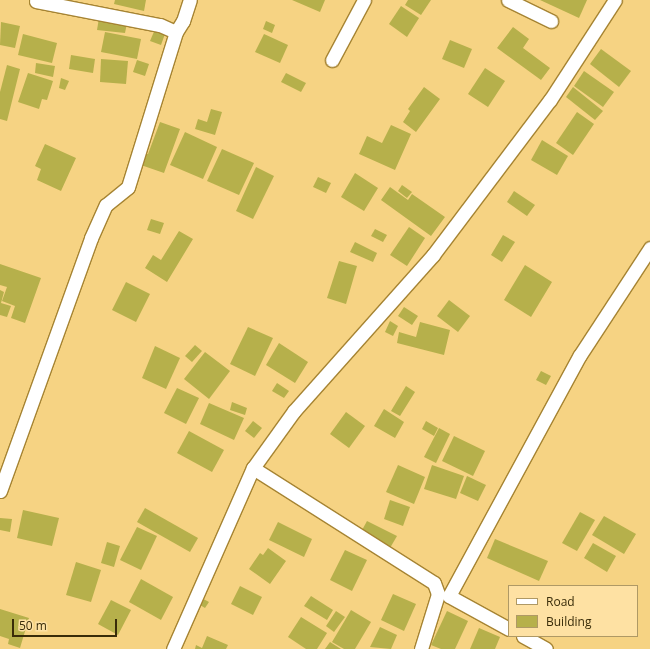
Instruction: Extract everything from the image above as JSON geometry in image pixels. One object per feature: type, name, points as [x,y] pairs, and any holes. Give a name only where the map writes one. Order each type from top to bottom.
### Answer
[{"type":"street","points":[[0,490],[91,238],[106,205],[128,187],[176,32],[190,0]]},
{"type":"street","points":[[332,60],[364,0]]},
{"type":"street","points":[[508,0],[551,21]]},
{"type":"street","points":[[173,649],[253,468],[294,411],[433,255],[550,100],[615,0]]},
{"type":"street","points":[[36,1],[160,25],[176,32]]},
{"type":"street","points":[[508,628],[449,596],[580,355],[650,248]]},
{"type":"street","points":[[253,468],[434,583],[438,594],[420,649]]},
{"type":"street","points":[[525,637],[546,649]]},
{"type":"building","points":[[115,0],[146,0],[144,11],[114,4]]},
{"type":"building","points":[[292,0],[325,0],[320,12]]},
{"type":"building","points":[[408,0],[431,0],[421,15],[405,5]]},
{"type":"building","points":[[540,0],[587,0],[579,18]]},
{"type":"building","points":[[401,6],[419,18],[407,37],[389,24]]},
{"type":"building","points":[[99,18],[127,23],[125,33],[97,30]]},
{"type":"building","points":[[266,21],[275,25],[272,33],[263,29]]},
{"type":"building","points":[[1,22],[20,26],[15,48],[0,45]]},
{"type":"building","points":[[156,27],[166,31],[161,45],[150,41]]},
{"type":"building","points":[[513,27],[529,39],[523,48],[550,68],[541,80],[497,48]]},
{"type":"building","points":[[105,32],[141,39],[137,59],[101,52]]},
{"type":"building","points":[[23,34],[57,43],[52,63],[18,55]]},
{"type":"building","points":[[264,34],[288,45],[280,63],[255,52]]},
{"type":"building","points":[[450,40],[472,49],[464,68],[442,59]]},
{"type":"building","points":[[601,49],[631,71],[619,87],[590,64]]},
{"type":"building","points":[[71,55],[95,59],[93,73],[69,69]]},
{"type":"building","points":[[101,59],[128,61],[126,84],[100,82]]},
{"type":"building","points":[[137,60],[149,64],[145,76],[133,72]]},
{"type":"building","points":[[36,63],[55,66],[53,77],[35,73]]},
{"type":"building","points":[[7,65],[20,69],[7,121],[0,119],[0,92]]},
{"type":"building","points":[[485,68],[505,81],[488,107],[468,94]]},
{"type":"building","points":[[584,71],[614,92],[603,107],[574,86]]},
{"type":"building","points":[[28,73],[53,81],[47,100],[42,99],[39,109],[18,102]]},
{"type":"building","points":[[286,73],[306,83],[301,92],[281,82]]},
{"type":"building","points":[[61,78],[69,81],[65,90],[59,88]]},
{"type":"building","points":[[424,87],[440,99],[416,132],[403,122],[410,111],[408,109]]},
{"type":"building","points":[[573,87],[603,111],[595,120],[566,97]]},
{"type":"building","points":[[211,109],[222,112],[215,135],[195,129],[198,119],[207,122]]},
{"type":"building","points":[[577,112],[594,124],[573,155],[556,143]]},
{"type":"building","points":[[160,122],[180,129],[164,173],[138,164],[142,152],[148,154]]},
{"type":"building","points":[[391,125],[411,134],[395,170],[359,154],[367,136],[382,143]]},
{"type":"building","points":[[185,132],[217,147],[203,179],[170,165]]},
{"type":"building","points":[[542,140],[568,156],[557,175],[531,160]]},
{"type":"building","points":[[45,144],[76,158],[61,191],[37,180],[41,169],[35,166]]},
{"type":"building","points":[[222,149],[254,163],[239,195],[207,181]]},
{"type":"building","points":[[256,167],[274,176],[253,219],[236,211]]},
{"type":"building","points":[[355,173],[378,188],[364,211],[341,197]]},
{"type":"building","points":[[318,177],[331,183],[326,193],[313,187]]},
{"type":"building","points":[[402,185],[412,192],[407,198],[398,191]]},
{"type":"building","points":[[390,187],[408,200],[412,194],[445,217],[431,236],[381,200]]},
{"type":"building","points":[[514,191],[535,205],[527,216],[507,202]]},
{"type":"building","points":[[151,219],[164,223],[160,234],[147,230]]},
{"type":"building","points":[[409,227],[425,238],[407,266],[390,255]]},
{"type":"building","points":[[375,229],[387,235],[383,242],[371,236]]},
{"type":"building","points":[[179,231],[193,239],[167,282],[145,268],[153,255],[161,260]]},
{"type":"building","points":[[503,235],[515,242],[502,262],[491,255]]},
{"type":"building","points":[[355,242],[377,253],[373,262],[350,252]]},
{"type":"building","points":[[339,261],[357,266],[346,304],[327,298]]},
{"type":"building","points":[[0,264],[41,278],[25,323],[11,318],[15,306],[2,301],[7,287],[0,285]]},
{"type":"building","points":[[525,265],[552,282],[531,317],[504,300]]},
{"type":"building","points":[[126,282],[150,294],[136,322],[112,310]]},
{"type":"building","points":[[0,290],[4,292],[1,303],[11,306],[7,317],[0,315]]},
{"type":"building","points":[[449,300],[470,316],[458,332],[437,316]]},
{"type":"building","points":[[404,307],[418,316],[412,325],[398,316]]},
{"type":"building","points":[[390,321],[398,326],[393,336],[385,332]]},
{"type":"building","points":[[420,322],[450,330],[444,355],[397,343],[399,332],[416,337]]},
{"type":"building","points":[[248,327],[273,338],[255,376],[230,364]]},
{"type":"building","points":[[279,343],[308,362],[295,383],[266,365]]},
{"type":"building","points":[[195,345],[202,351],[192,362],[185,356]]},
{"type":"building","points":[[155,346],[180,358],[166,389],[142,378]]},
{"type":"building","points":[[205,352],[230,371],[209,399],[184,379]]},
{"type":"building","points":[[541,371],[551,376],[546,385],[536,380]]},
{"type":"building","points":[[277,383],[289,391],[284,398],[272,391]]},
{"type":"building","points":[[406,386],[415,392],[400,416],[391,411]]},
{"type":"building","points":[[177,388],[199,398],[186,424],[164,413]]},
{"type":"building","points":[[232,402],[247,408],[245,415],[230,410]]},
{"type":"building","points":[[209,403],[244,418],[234,440],[200,424]]},
{"type":"building","points":[[384,409],[404,422],[395,438],[374,426]]},
{"type":"building","points":[[346,412],[365,426],[349,448],[330,434]]},
{"type":"building","points":[[253,421],[262,428],[254,438],[245,431]]},
{"type":"building","points":[[426,421],[438,428],[434,436],[422,429]]},
{"type":"building","points":[[439,428],[450,434],[436,463],[424,457]]},
{"type":"building","points":[[189,431],[224,450],[212,472],[177,453]]},
{"type":"building","points":[[454,436],[485,451],[473,476],[442,461]]},
{"type":"building","points":[[398,465],[425,477],[414,504],[386,492]]},
{"type":"building","points":[[432,465],[464,476],[456,499],[424,489]]},
{"type":"building","points":[[467,476],[486,485],[478,501],[460,493]]},
{"type":"building","points":[[390,500],[410,507],[403,526],[384,519]]},
{"type":"building","points":[[145,508],[198,538],[190,552],[137,522]]},
{"type":"building","points":[[23,510],[59,518],[52,546],[17,538]]},
{"type":"building","points":[[580,512],[595,520],[577,551],[562,543]]},
{"type":"building","points":[[604,516],[636,534],[624,554],[592,535]]},
{"type":"building","points":[[0,518],[12,519],[10,532],[0,530]]},
{"type":"building","points":[[367,521],[397,536],[390,548],[361,532]]},
{"type":"building","points":[[278,522],[312,539],[304,557],[269,540]]},
{"type":"building","points":[[137,527],[157,536],[141,570],[120,560]]},
{"type":"building","points":[[495,539],[548,561],[539,581],[487,558]]},
{"type":"building","points":[[107,542],[120,546],[114,567],[101,563]]},
{"type":"building","points":[[593,543],[616,556],[607,572],[584,558]]},
{"type":"building","points":[[268,548],[286,561],[270,584],[249,569],[260,553],[263,555]]},
{"type":"building","points":[[345,550],[367,560],[352,591],[330,580]]},
{"type":"building","points":[[76,562],[101,570],[91,602],[66,595]]},
{"type":"building","points":[[141,579],[173,597],[161,620],[129,602]]},
{"type":"building","points":[[240,586],[262,597],[253,615],[231,604]]},
{"type":"building","points":[[393,594],[416,604],[404,631],[381,620]]},
{"type":"building","points":[[198,596],[209,602],[205,608],[195,602]]},
{"type":"building","points":[[311,596],[333,610],[327,620],[304,606]]},
{"type":"building","points":[[111,600],[131,610],[118,635],[98,624]]},
{"type":"building","points":[[0,609],[29,618],[20,648],[8,644],[9,639],[0,636]]},
{"type":"building","points":[[351,610],[371,622],[355,649],[344,649],[332,642]]},
{"type":"building","points":[[336,611],[345,617],[334,632],[326,626]]},
{"type":"building","points":[[447,611],[468,621],[455,649],[441,649],[431,645]]},
{"type":"building","points":[[301,617],[327,633],[317,649],[306,649],[288,637]]},
{"type":"building","points":[[380,627],[397,635],[391,649],[370,647]]},
{"type":"building","points":[[479,628],[500,637],[495,649],[470,649]]},
{"type":"building","points":[[207,636],[228,645],[226,649],[195,649],[196,645],[202,648]]},
{"type":"building","points":[[330,642],[341,649],[325,649]]}]
